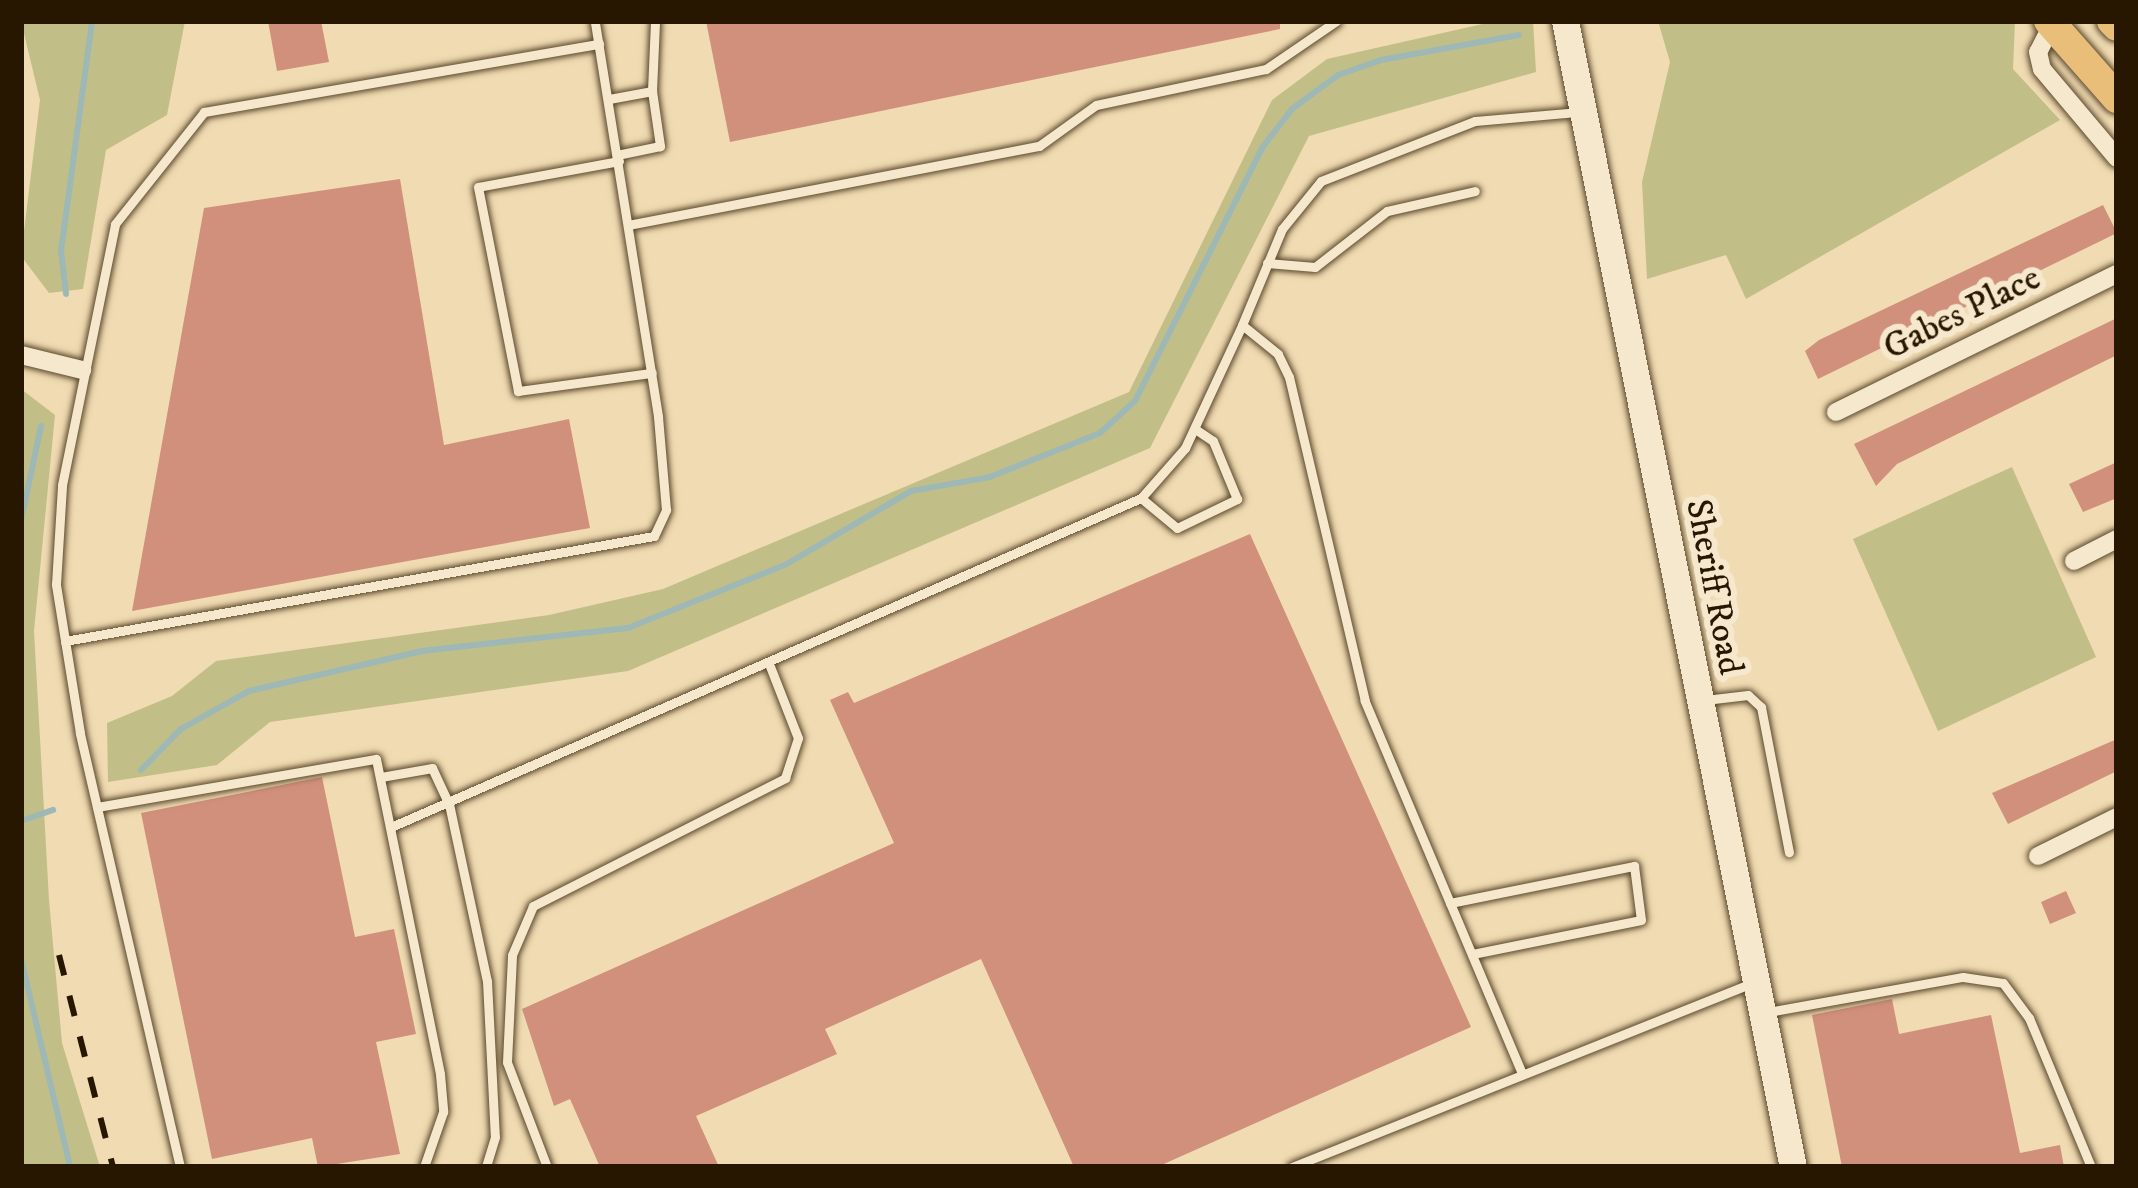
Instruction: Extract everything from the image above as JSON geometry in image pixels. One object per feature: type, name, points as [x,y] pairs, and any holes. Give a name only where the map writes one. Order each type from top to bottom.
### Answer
[{"type":"main road","name":"Sheriff Road","points":[[1565,21],[1793,1167]]},
{"type":"main road","points":[[2050,23],[2117,98]]},
{"type":"street","points":[[2050,23],[2038,52],[2042,69],[2117,158]]},
{"type":"street","name":"Gabes Place","points":[[1836,412],[2117,274]]},
{"type":"street","points":[[21,355],[82,370]]},
{"type":"street","points":[[2074,561],[2117,539]]},
{"type":"street","points":[[2038,856],[2117,817]]},
{"type":"lane","points":[[65,641],[654,536],[666,509],[652,374],[596,21]]},
{"type":"lane","points":[[652,374],[518,391],[478,187],[660,146],[652,91],[655,21]]},
{"type":"lane","points":[[628,225],[1039,146],[1096,105],[1266,69],[1336,21]]},
{"type":"lane","points":[[180,1167],[97,807],[65,641],[56,530],[82,370],[124,204],[204,112],[599,44]]},
{"type":"lane","points":[[608,99],[652,91]]},
{"type":"lane","points":[[391,827],[770,666],[1141,498],[1195,430],[1267,263],[1297,207],[1334,175],[1474,121],[1583,111]]},
{"type":"lane","points":[[1267,263],[1315,267],[1387,211],[1475,191]]},
{"type":"lane","points":[[1241,326],[1278,354],[1288,377],[1365,701],[1521,1071]]},
{"type":"lane","points":[[1141,498],[1177,528],[1237,500],[1213,441],[1195,430]]},
{"type":"lane","points":[[547,1167],[507,1062],[509,976],[533,906],[785,778],[798,738],[770,666]]},
{"type":"lane","points":[[1700,700],[1748,695],[1761,706],[1789,852]]},
{"type":"lane","points":[[97,807],[376,759],[440,1074],[443,1112],[424,1167]]},
{"type":"lane","points":[[381,777],[432,768],[449,804],[487,981],[495,1137],[486,1167]]},
{"type":"lane","points":[[1450,903],[1634,866],[1641,920],[1472,954]]},
{"type":"lane","points":[[1762,1013],[1963,977],[2003,982],[2029,1018],[2091,1167]]},
{"type":"lane","points":[[1292,1167],[1521,1071],[1756,981]]},
{"type":"shaded area","points":[[21,21],[185,21],[167,115],[106,150],[83,289],[49,293],[21,256],[40,100]]},
{"type":"shaded area","points":[[1496,21],[1533,21],[1536,72],[1309,136],[1150,448],[628,671],[270,722],[217,765],[108,782],[107,723],[172,696],[216,661],[549,615],[663,589],[1129,392],[1272,100],[1327,59]]},
{"type":"shaded area","points":[[1658,21],[2015,21],[2013,69],[2060,120],[1746,299],[1726,255],[1647,279],[1642,182],[1670,62]]},
{"type":"shaded area","points":[[21,389],[55,415],[34,631],[49,900],[62,1043],[100,1167],[21,1167]]},
{"type":"shaded area","points":[[2012,467],[2096,657],[1938,731],[1853,539]]},
{"type":"building","points":[[268,21],[321,21],[329,62],[277,71]]},
{"type":"building","points":[[706,21],[1280,21],[1280,29],[730,142]]},
{"type":"building","points":[[400,179],[444,445],[569,419],[590,528],[132,611],[204,208]]},
{"type":"building","points":[[2103,205],[2117,233],[1818,379],[1805,351],[1819,340]]},
{"type":"building","points":[[2117,318],[2117,355],[1897,464],[1876,486],[1854,444]]},
{"type":"building","points":[[2117,462],[2117,498],[2083,512],[2069,484]]},
{"type":"building","points":[[1250,534],[1471,1027],[1157,1167],[1074,1167],[981,959],[825,1029],[837,1054],[696,1116],[719,1167],[600,1167],[570,1099],[554,1106],[522,1009],[894,843],[830,700],[848,692],[854,703]]},
{"type":"building","points":[[2117,739],[2117,771],[2008,824],[1992,793]]},
{"type":"building","points":[[322,777],[355,937],[394,929],[416,1034],[376,1042],[400,1154],[318,1167],[312,1138],[212,1159],[141,813]]},
{"type":"building","points":[[2066,891],[2076,913],[2050,924],[2041,902]]},
{"type":"building","points":[[1892,999],[1899,1034],[1991,1015],[2020,1153],[2060,1145],[2064,1167],[1842,1167],[1812,1015]]},
{"type":"waterway","points":[[66,294],[61,251],[92,21]]},
{"type":"waterway","points":[[141,770],[181,729],[249,691],[422,651],[628,628],[785,565],[911,491],[990,477],[1100,433],[1135,401],[1262,148],[1292,109],[1338,75],[1381,60],[1519,35]]},
{"type":"waterway","points":[[21,521],[41,426]]},
{"type":"waterway","points":[[21,821],[53,810]]},
{"type":"waterway","points":[[21,959],[70,1167]]},
{"type":"railway","points":[[59,955],[113,1167]]}]
